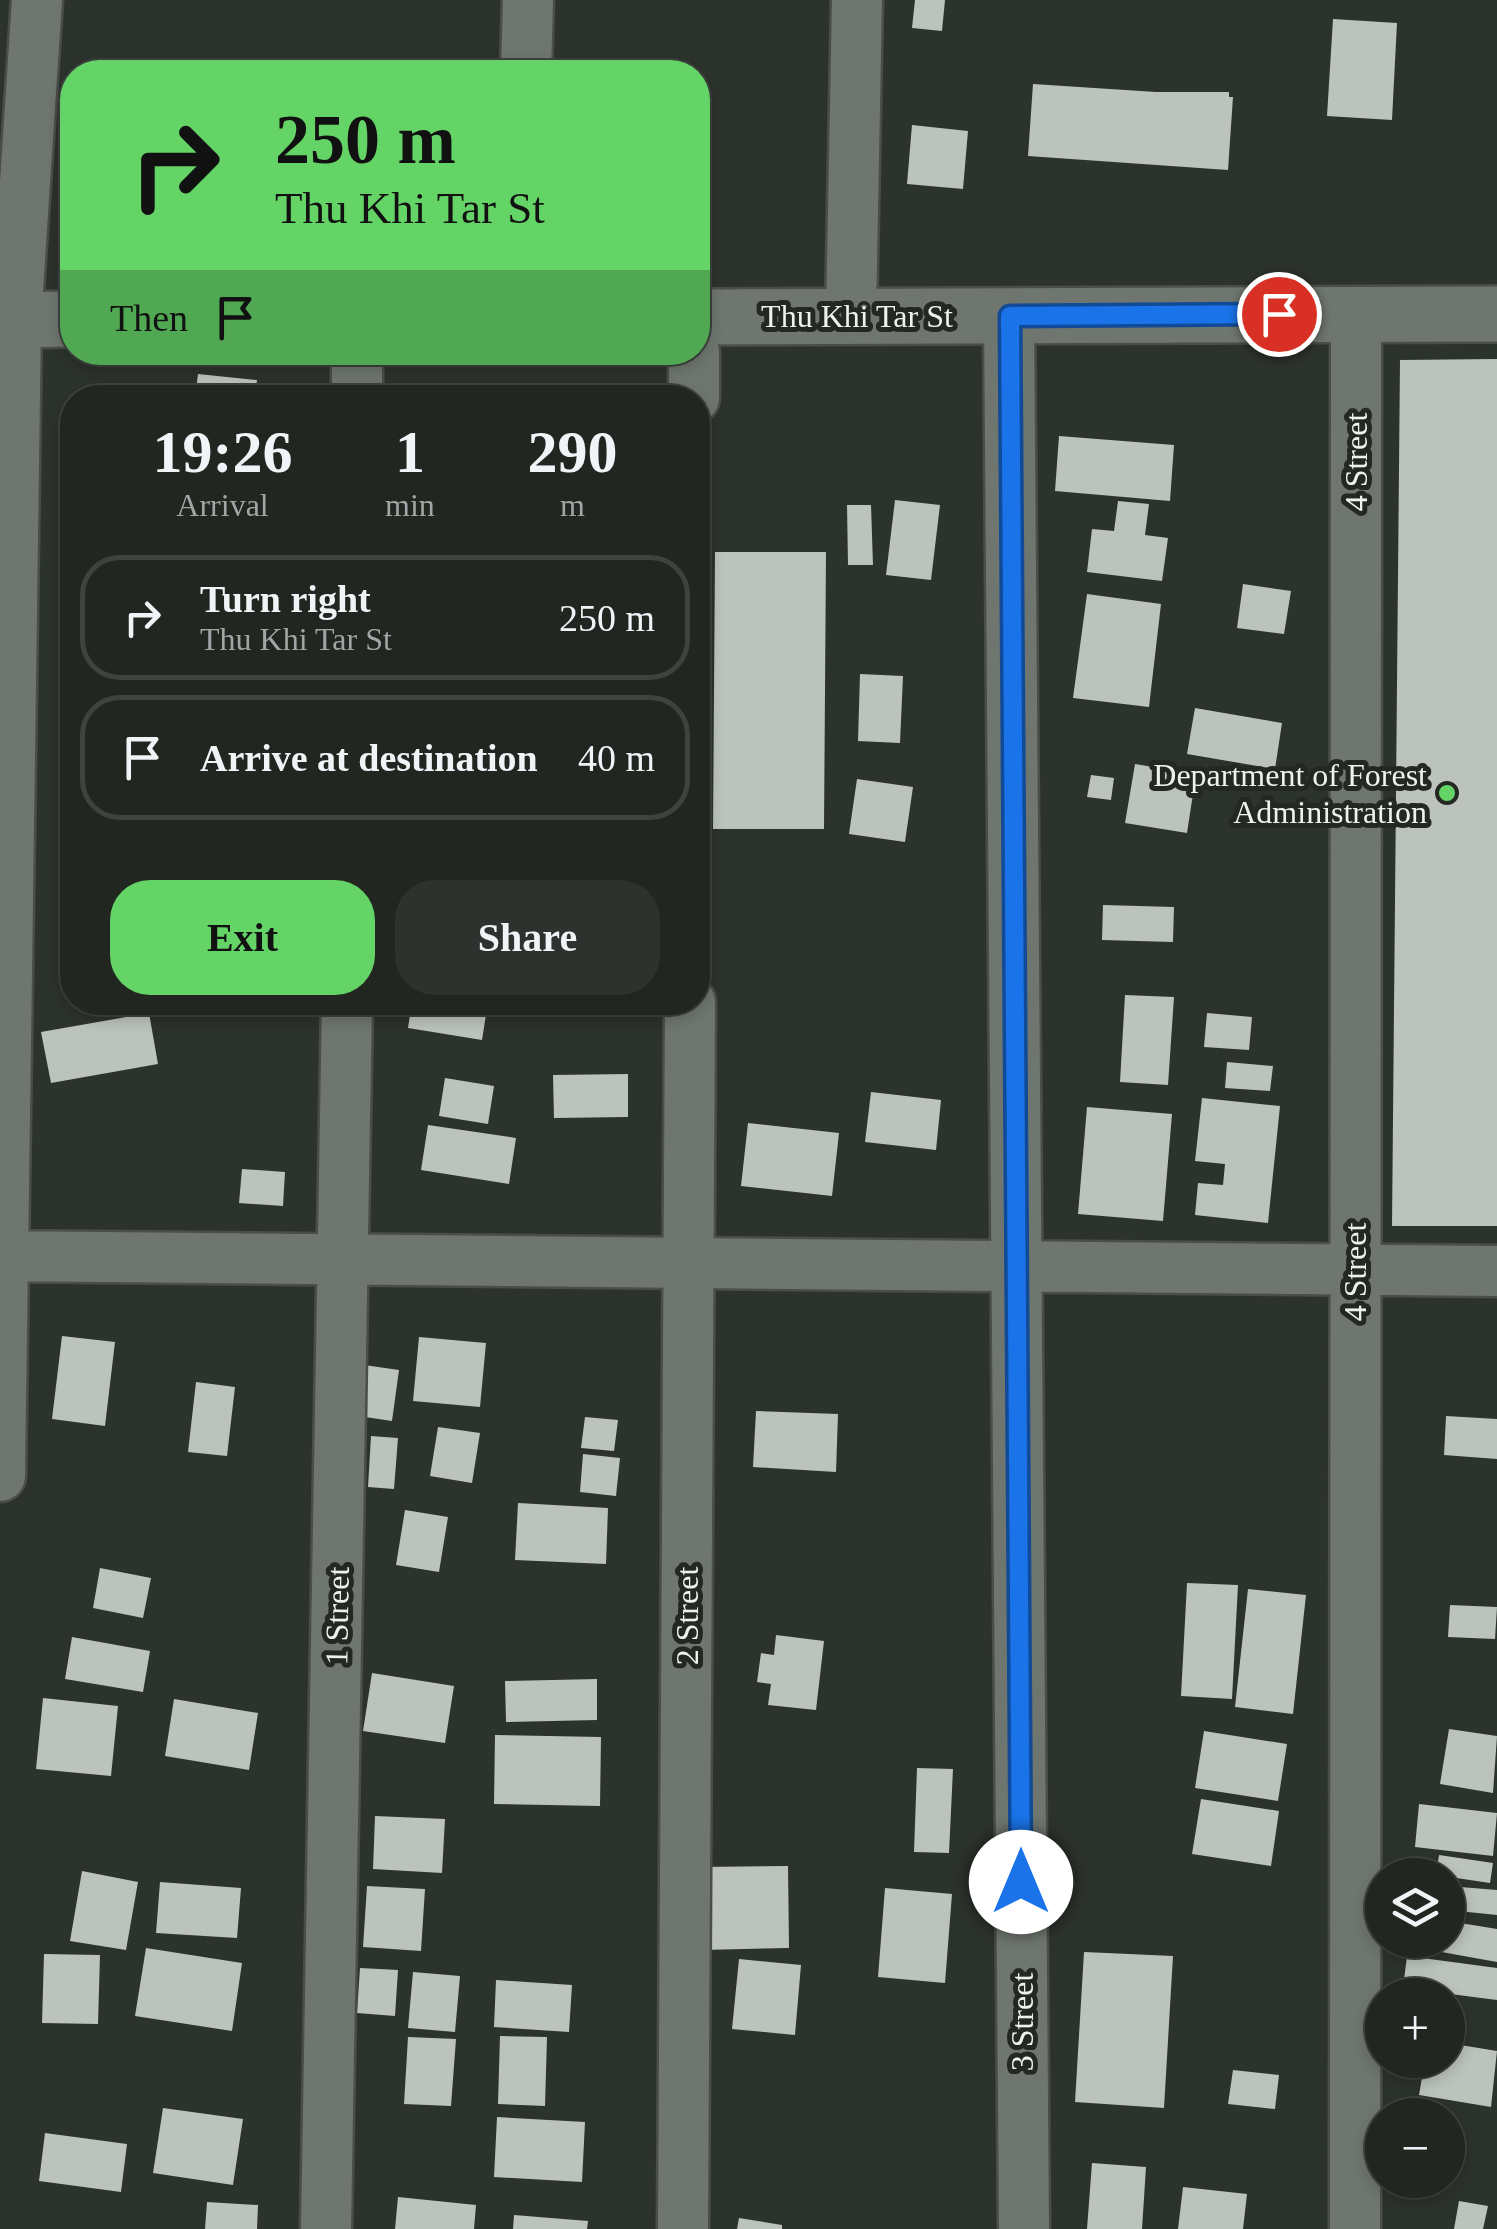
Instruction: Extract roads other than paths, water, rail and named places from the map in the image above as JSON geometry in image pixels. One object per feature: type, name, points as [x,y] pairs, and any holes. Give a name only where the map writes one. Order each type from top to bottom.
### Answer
[{"type":"street","points":[[0,1476],[8,320],[38,0]]},
{"type":"street","points":[[526,60],[528,0]]},
{"type":"street","points":[[851,316],[857,0]]},
{"type":"street","name":"4 Street","points":[[1355,2229],[1356,314]]},
{"type":"street","name":"Thu Khi Tar St","points":[[710,317],[1497,314]]},
{"type":"street","name":"3 Street","points":[[1010,316],[1024,2229]]},
{"type":"street","points":[[8,320],[60,319]]},
{"type":"street","name":"1 Street","points":[[326,2229],[347,1015]]},
{"type":"street","name":"2 Street","points":[[683,2229],[690,1015]]},
{"type":"street","points":[[2,1256],[1497,1271]]},
{"type":"place","name":"Department of Forest Administration","points":[[1447,793]]}]
